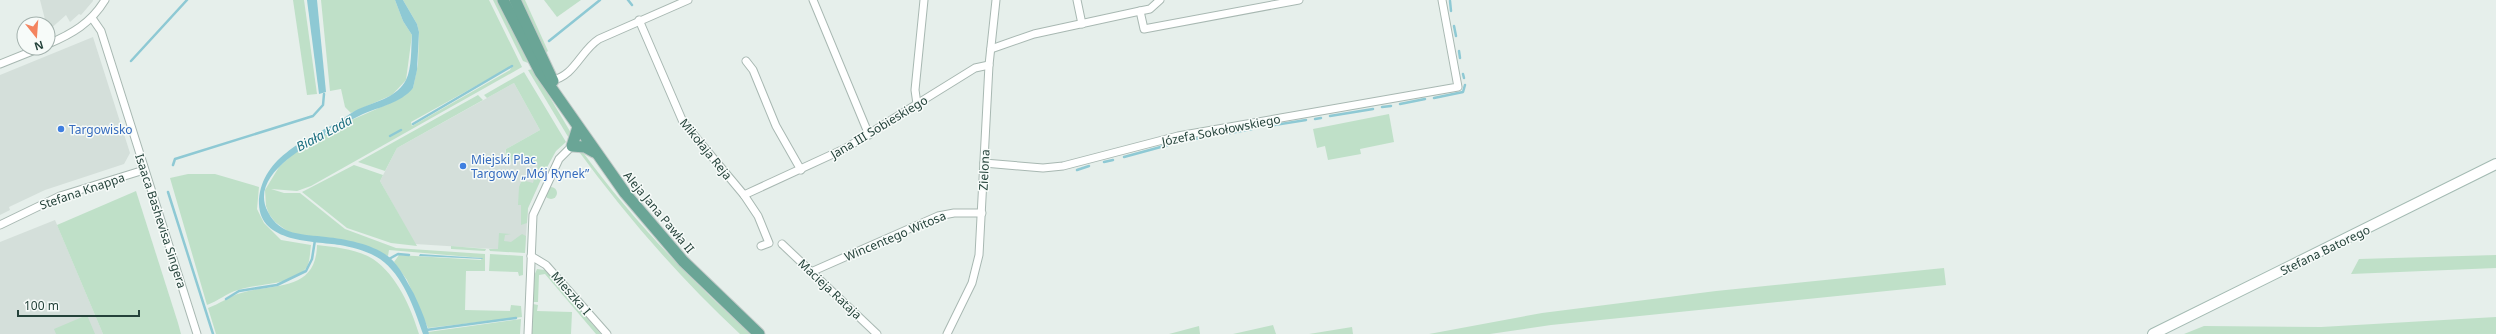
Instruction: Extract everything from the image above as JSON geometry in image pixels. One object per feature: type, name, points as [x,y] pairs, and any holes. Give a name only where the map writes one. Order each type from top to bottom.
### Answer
[{"type":"main road","name":"Aleja Jana Pawła II","points":[[503,0],[535,63],[595,153],[641,213],[674,251],[759,334]]},
{"type":"main road","name":"Aleja Jana Pawła II","points":[[515,0],[558,79],[556,93]]},
{"type":"main road","points":[[578,127],[572,146],[585,147],[595,153]]},
{"type":"street","points":[[56,40],[74,32],[92,18],[105,0]]},
{"type":"street","points":[[558,79],[594,42],[639,20],[688,0]]},
{"type":"street","points":[[813,0],[869,135]]},
{"type":"street","points":[[917,104],[915,90],[924,0]]},
{"type":"street","name":"Zielona","points":[[947,334],[976,272],[982,213],[989,65],[996,0]]},
{"type":"street","points":[[1077,0],[1082,24]]},
{"type":"street","points":[[991,49],[1034,34],[1150,9],[1160,0]]},
{"type":"street","points":[[1140,11],[1144,29],[1299,0]]},
{"type":"street","name":"Józefa Sokołowskiego","points":[[984,163],[1043,168],[1063,166],[1178,136],[1458,88],[1442,0]]},
{"type":"street","name":"Isaaca Bashevisa Singera","points":[[92,18],[101,31],[196,334]]},
{"type":"street","name":"Mikołaja Reja","points":[[639,20],[683,122],[744,195],[755,212],[769,243],[761,246]]},
{"type":"street","points":[[0,64],[20,56]]},
{"type":"street","points":[[746,61],[753,70],[776,126],[801,170]]},
{"type":"street","name":"Jana III Sobieskiego","points":[[744,195],[801,170],[869,135],[975,68],[989,65]]},
{"type":"street","points":[[528,334],[532,223],[536,206],[559,158],[572,146]]},
{"type":"street","name":"Stefana Batorego","points":[[2153,334],[2496,164]]},
{"type":"street","name":"Stefana Knappa","points":[[0,225],[60,196],[144,170]]},
{"type":"street","name":"Wincentego Witosa","points":[[812,272],[938,216],[954,213],[982,213]]},
{"type":"street","name":"Macieja Rataja","points":[[782,244],[878,334]]},
{"type":"street","name":"Mieszka I","points":[[531,256],[542,261],[607,334]]},
{"type":"shaded area","points":[[40,0],[93,0],[81,15],[79,14],[70,22],[66,15],[56,24],[56,16],[44,16]]},
{"type":"shaded area","name":"Targowisko","points":[[93,37],[130,153],[124,164],[45,190],[9,207],[10,210],[0,215],[0,75],[46,56],[56,56],[56,52]]},
{"type":"shaded area","name":"Miejski Plac Targowy „Mój Rynek”","points":[[514,83],[540,130],[506,149],[504,156],[539,163],[537,169],[545,171],[528,208],[525,251],[415,244],[380,181],[397,148]]},
{"type":"shaded area","points":[[55,220],[103,334],[0,334],[0,242]]},
{"type":"green space","points":[[293,0],[304,0],[317,94],[307,95]]},
{"type":"green space","points":[[321,0],[395,0],[403,21],[412,35],[406,80],[392,95],[351,113],[345,107],[341,89],[330,91]]},
{"type":"green space","points":[[403,0],[489,0],[522,67],[311,186],[297,191],[271,189],[284,193],[300,193],[345,229],[396,248],[485,254],[485,271],[466,271],[465,310],[510,311],[511,305],[521,306],[522,317],[428,328],[407,280],[394,262],[399,255],[481,260],[482,258],[389,250],[388,256],[356,243],[290,233],[275,222],[269,214],[266,206],[265,190],[279,167],[293,154],[347,122],[397,100],[413,88],[418,64],[419,32],[417,24]],"holes":[[[512,66],[510,70],[412,126],[411,122]]]},
{"type":"green space","points":[[493,0],[499,0],[528,63],[523,61]]},
{"type":"green space","points":[[519,0],[525,0],[548,51],[544,54]]},
{"type":"green space","points":[[544,0],[581,0],[557,17]]},
{"type":"green space","points":[[533,69],[571,133],[570,140],[528,70]]},
{"type":"green space","points":[[524,72],[566,142],[556,151],[545,171],[537,169],[538,163],[513,156],[511,162],[505,158],[506,149],[540,130],[514,83],[487,98],[484,95]]},
{"type":"green space","points":[[478,95],[483,100],[397,148],[385,171],[358,162]]},
{"type":"green space","points":[[1389,114],[1394,142],[1360,149],[1361,154],[1328,160],[1325,146],[1317,148],[1313,129]]},
{"type":"green space","points":[[577,149],[582,151],[620,200],[683,270],[751,334],[740,334],[675,268],[634,222]]},
{"type":"green space","points":[[354,165],[383,175],[380,181],[417,246],[391,243],[347,228],[302,192]]},
{"type":"green space","points":[[188,174],[215,174],[259,187],[257,209],[264,223],[281,240],[311,245],[307,267],[293,278],[238,290],[207,305],[170,178]]},
{"type":"green space","points":[[535,175],[541,179],[528,208],[527,223],[521,225],[521,205],[518,205],[519,187],[522,180],[533,183]]},
{"type":"green space","points":[[551,187],[555,189],[557,193],[555,197],[551,199],[547,197],[545,193],[547,189]]},
{"type":"green space","points":[[136,191],[181,334],[103,334],[57,225]]},
{"type":"green space","points":[[499,233],[511,234],[505,235],[504,241],[511,242],[522,234],[526,236],[525,253],[490,251],[489,249],[498,249]]},
{"type":"green space","points":[[317,245],[346,249],[360,253],[373,259],[382,266],[402,293],[419,334],[216,334],[208,308],[241,293],[291,283],[301,278],[309,271],[315,260]]},
{"type":"green space","points":[[451,246],[486,249],[485,251],[451,249]]},
{"type":"green space","points":[[490,254],[523,256],[523,275],[519,276],[518,272],[489,271]]},
{"type":"green space","points":[[2496,255],[2496,268],[2351,274],[2359,259]]},
{"type":"green space","points":[[1944,268],[1946,285],[1551,325],[1490,334],[1429,334],[1542,313],[1716,291]]},
{"type":"green space","points":[[537,269],[545,270],[601,334],[596,334],[545,274],[539,275],[538,302],[533,302],[534,276]]},
{"type":"green space","points":[[533,304],[538,305],[537,311],[572,312],[571,334],[532,334]]},
{"type":"green space","points":[[87,315],[95,334],[56,334],[54,329]]},
{"type":"green space","points":[[2496,317],[2496,334],[2184,334],[2204,326],[2321,327]]},
{"type":"green space","points":[[521,319],[520,334],[429,334],[428,332]]},
{"type":"green space","points":[[1273,325],[1276,334],[1233,334]]},
{"type":"green space","points":[[1199,326],[1200,334],[1169,334]]},
{"type":"green space","points":[[1352,327],[1353,334],[1309,334]]},
{"type":"water","points":[[307,0],[317,0],[326,92],[319,94]]},
{"type":"water","name":"Biała Łada","points":[[395,0],[403,0],[417,24],[419,32],[417,70],[413,88],[396,101],[353,119],[292,156],[281,165],[272,176],[266,187],[264,199],[268,212],[273,220],[286,230],[301,234],[334,238],[367,245],[389,257],[400,269],[414,294],[425,319],[429,334],[423,334],[407,293],[395,274],[380,259],[366,252],[350,247],[303,241],[278,233],[268,226],[262,217],[259,204],[261,188],[267,175],[275,163],[286,153],[355,111],[380,101],[398,91],[406,80],[411,58],[412,35],[403,21]]},
{"type":"water","points":[[420,254],[482,258],[483,259],[419,256]]},
{"type":"waterway","points":[[131,61],[187,0]]},
{"type":"waterway","points":[[549,41],[600,0]]},
{"type":"waterway","points":[[628,0],[632,5]]},
{"type":"waterway","points":[[1450,1],[1451,11]]},
{"type":"waterway","points":[[1454,26],[1456,36]]},
{"type":"waterway","points":[[1459,51],[1460,58]]},
{"type":"waterway","points":[[413,124],[512,66]]},
{"type":"waterway","points":[[1463,74],[1464,78]]},
{"type":"waterway","points":[[1434,98],[1463,92],[1465,85]]},
{"type":"waterway","points":[[173,165],[175,159],[313,116],[323,105],[324,94]]},
{"type":"waterway","points":[[1400,104],[1425,99]]},
{"type":"waterway","points":[[1382,107],[1391,106]]},
{"type":"waterway","points":[[1330,116],[1373,109]]},
{"type":"waterway","points":[[1315,119],[1321,118]]},
{"type":"waterway","points":[[1269,126],[1306,120]]},
{"type":"waterway","points":[[1230,133],[1252,129]]},
{"type":"waterway","points":[[390,136],[401,130]]},
{"type":"waterway","points":[[1190,140],[1199,138]]},
{"type":"waterway","points":[[1124,157],[1168,145]]},
{"type":"waterway","points":[[1104,162],[1113,160]]},
{"type":"waterway","points":[[1077,170],[1089,166]]},
{"type":"waterway","points":[[168,192],[213,334]]},
{"type":"waterway","points":[[226,299],[239,291],[277,285],[306,271],[312,259],[315,240]]},
{"type":"waterway","points":[[389,259],[398,254],[409,255]]},
{"type":"waterway","points":[[426,330],[516,318]]},
{"type":"place","name":"Targowisko","points":[[61,129]]},
{"type":"place","name":"Miejski Plac Targowy „Mój Rynek”","points":[[463,166]]}]
